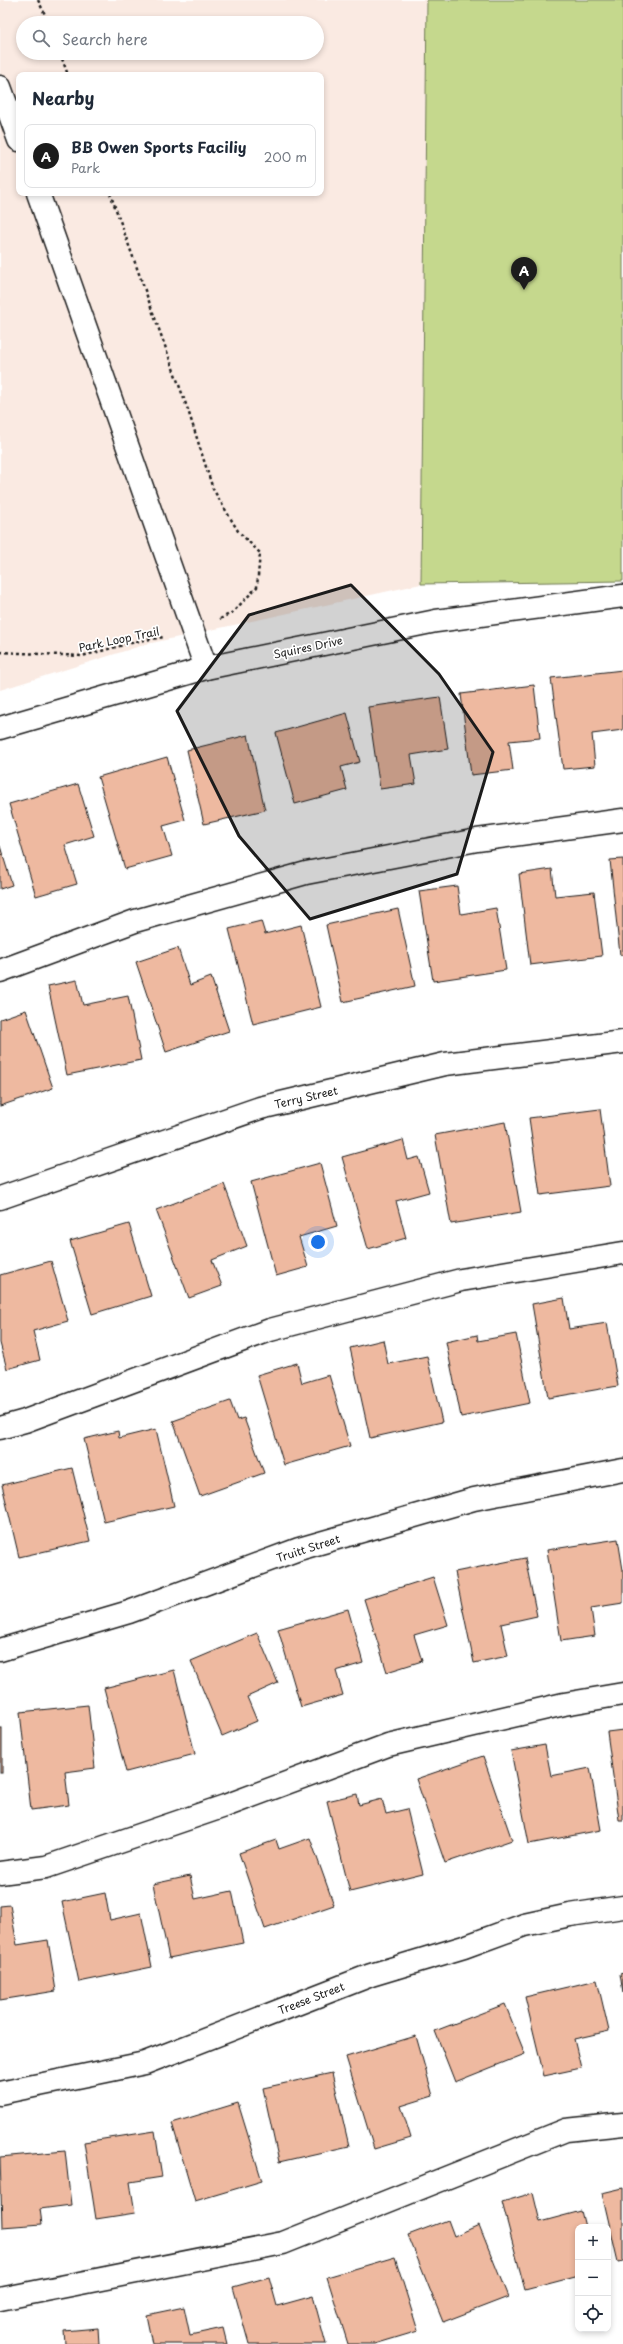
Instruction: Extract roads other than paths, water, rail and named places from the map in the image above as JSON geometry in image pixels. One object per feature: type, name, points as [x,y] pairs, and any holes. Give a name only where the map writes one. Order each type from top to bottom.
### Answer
[{"type":"street","points":[[0,87],[16,132]]},
{"type":"street","points":[[39,196],[206,668]]},
{"type":"street","name":"Squires Drive","points":[[0,728],[54,711],[206,668],[436,621],[623,596]]},
{"type":"street","points":[[0,970],[135,921],[306,873],[477,840],[623,820]]},
{"type":"street","name":"Terry Street","points":[[0,1198],[260,1108],[445,1064],[623,1042]]},
{"type":"street","points":[[0,1428],[25,1421],[270,1330],[461,1280],[623,1253]]},
{"type":"street","name":"Truitt Street","points":[[0,1650],[129,1612],[299,1550],[466,1501],[623,1470]]},
{"type":"street","points":[[0,1873],[46,1867],[225,1806],[388,1745],[564,1704],[623,1694]]},
{"type":"street","name":"Treese Street","points":[[0,2093],[145,2063],[371,1975],[464,1947],[524,1926],[570,1915],[623,1907]]},
{"type":"street","points":[[0,2299],[283,2243],[566,2130],[623,2124]]},
{"type":"place","name":"BB Owen Sports Faciliy","points":[[524,290]]}]
